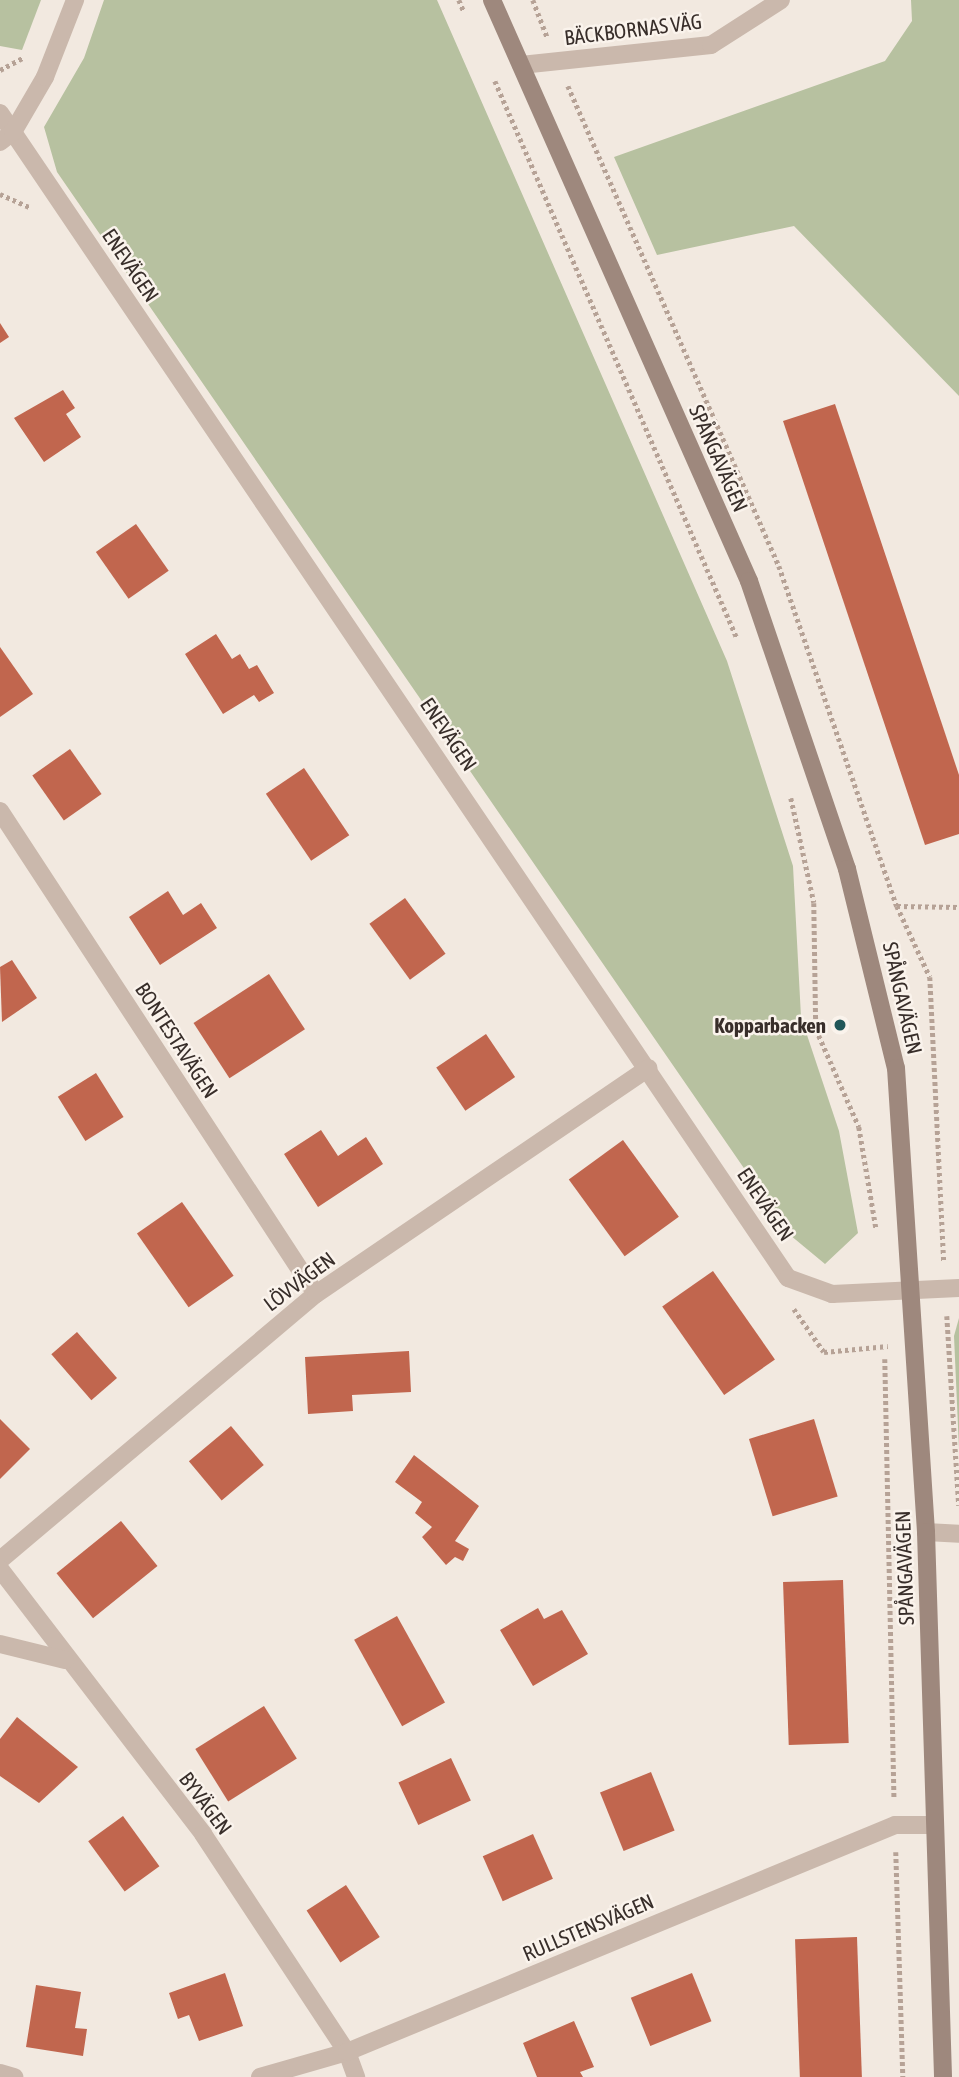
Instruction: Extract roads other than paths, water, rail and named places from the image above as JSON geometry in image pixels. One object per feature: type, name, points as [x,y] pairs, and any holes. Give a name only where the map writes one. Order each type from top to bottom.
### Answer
[{"type":"street","points":[[7,137],[45,77],[75,0]]},
{"type":"street","name":"SPÅNGAVÄGEN","points":[[492,0],[749,581],[847,869],[896,1068],[926,1532],[933,1825],[943,2077]]},
{"type":"street","name":"BÄCKBORNAS VÄG","points":[[521,65],[711,45],[781,0]]},
{"type":"street","name":"ENEVÄGEN","points":[[0,113],[7,137],[648,1068],[789,1278],[832,1294],[911,1292]]},
{"type":"street","name":"BONTESTAVÄGEN","points":[[0,811],[316,1294]]},
{"type":"street","name":"LÖVVÄGEN","points":[[0,1560],[316,1294],[648,1068]]},
{"type":"street","points":[[911,1292],[959,1289]]},
{"type":"street","points":[[926,1532],[959,1534]]},
{"type":"street","name":"BYVÄGEN","points":[[0,1569],[65,1660],[202,1833],[347,2052],[356,2077]]},
{"type":"street","points":[[0,1644],[65,1660]]},
{"type":"street","name":"RULLSTENSVÄGEN","points":[[260,2077],[347,2052],[895,1825],[933,1825]]},
{"type":"street","points":[[0,2073],[14,2077]]},
{"type":"place","name":"Kopparbacken","points":[[840,1025]]}]
